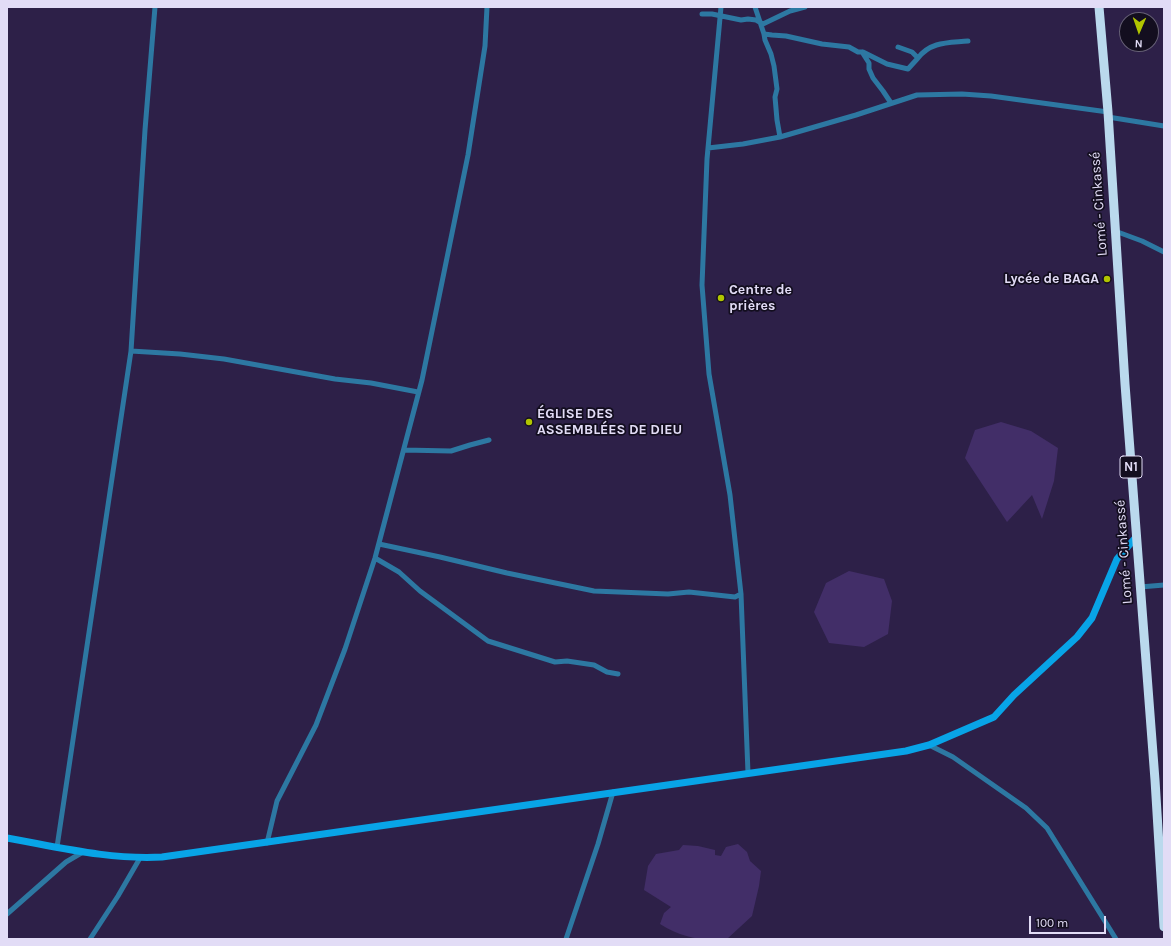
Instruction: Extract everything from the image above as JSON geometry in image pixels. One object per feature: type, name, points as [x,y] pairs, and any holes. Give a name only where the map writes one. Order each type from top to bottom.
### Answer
[{"type":"highway","name":"Lomé - Cinkassé","points":[[1099,7],[1108,115],[1124,377],[1162,872],[1164,927]]},
{"type":"main road","points":[[7,838],[84,852],[140,858],[162,857],[906,751],[929,745],[994,717],[1014,696],[1077,637],[1092,618],[1118,559],[1137,536]]},
{"type":"street","points":[[57,847],[131,351],[145,130],[156,7]]},
{"type":"street","points":[[268,843],[277,802],[316,725],[345,649],[376,558],[422,380],[468,155],[485,46],[487,7]]},
{"type":"street","points":[[721,7],[708,148],[702,285],[709,374],[730,495],[741,594],[748,773]]},
{"type":"street","points":[[756,7],[764,34],[764,40],[771,54],[774,66],[777,89],[775,97],[780,137]]},
{"type":"street","points":[[760,24],[790,11],[805,7]]},
{"type":"street","points":[[702,14],[712,14],[741,20],[756,20],[760,24]]},
{"type":"street","points":[[764,34],[772,36],[786,36],[822,44],[849,47],[887,64],[908,69],[923,51],[929,47],[944,42],[968,41]]},
{"type":"street","points":[[898,47],[912,52],[918,58]]},
{"type":"street","points":[[862,52],[869,64],[869,69],[873,78],[891,103]]},
{"type":"street","points":[[708,148],[743,144],[780,137],[856,115],[917,95],[962,94],[1020,100],[1164,126]]},
{"type":"street","points":[[1115,231],[1142,241],[1164,252]]},
{"type":"street","points":[[131,351],[180,354],[224,359],[418,392]]},
{"type":"street","points":[[404,450],[451,452],[489,440]]},
{"type":"street","points":[[379,544],[440,556],[507,573],[594,591],[668,594],[689,592],[735,597],[741,594]]},
{"type":"street","points":[[376,558],[399,572],[420,591],[488,641],[503,647],[555,662],[567,661],[594,666],[607,672],[618,674]]},
{"type":"street","points":[[1140,587],[1164,585]]},
{"type":"street","points":[[929,745],[959,761],[1026,808],[1046,828],[1116,939]]},
{"type":"street","points":[[566,939],[598,844],[613,792]]},
{"type":"street","points":[[7,914],[66,862],[84,852]]},
{"type":"street","points":[[90,939],[118,896],[140,858]]},
{"type":"shaded area","points":[[1001,422],[1031,431],[1058,448],[1054,481],[1042,519],[1032,495],[1007,522],[965,458],[975,430]]},
{"type":"shaded area","points":[[849,571],[884,579],[892,601],[888,634],[864,647],[829,643],[814,612],[826,583]]},
{"type":"shaded area","points":[[738,844],[747,852],[750,861],[761,871],[752,916],[727,939],[692,938],[676,933],[660,924],[664,913],[671,907],[644,890],[648,866],[656,854],[679,850],[683,845],[698,846],[715,850],[715,855],[721,856],[726,847]]},
{"type":"place","name":"Lycée de BAGA","points":[[1107,279]]},
{"type":"place","name":"Centre de prières","points":[[721,298]]},
{"type":"place","name":"ÉGLISE DES ASSEMBLÉES DE DIEU","points":[[529,422]]}]
